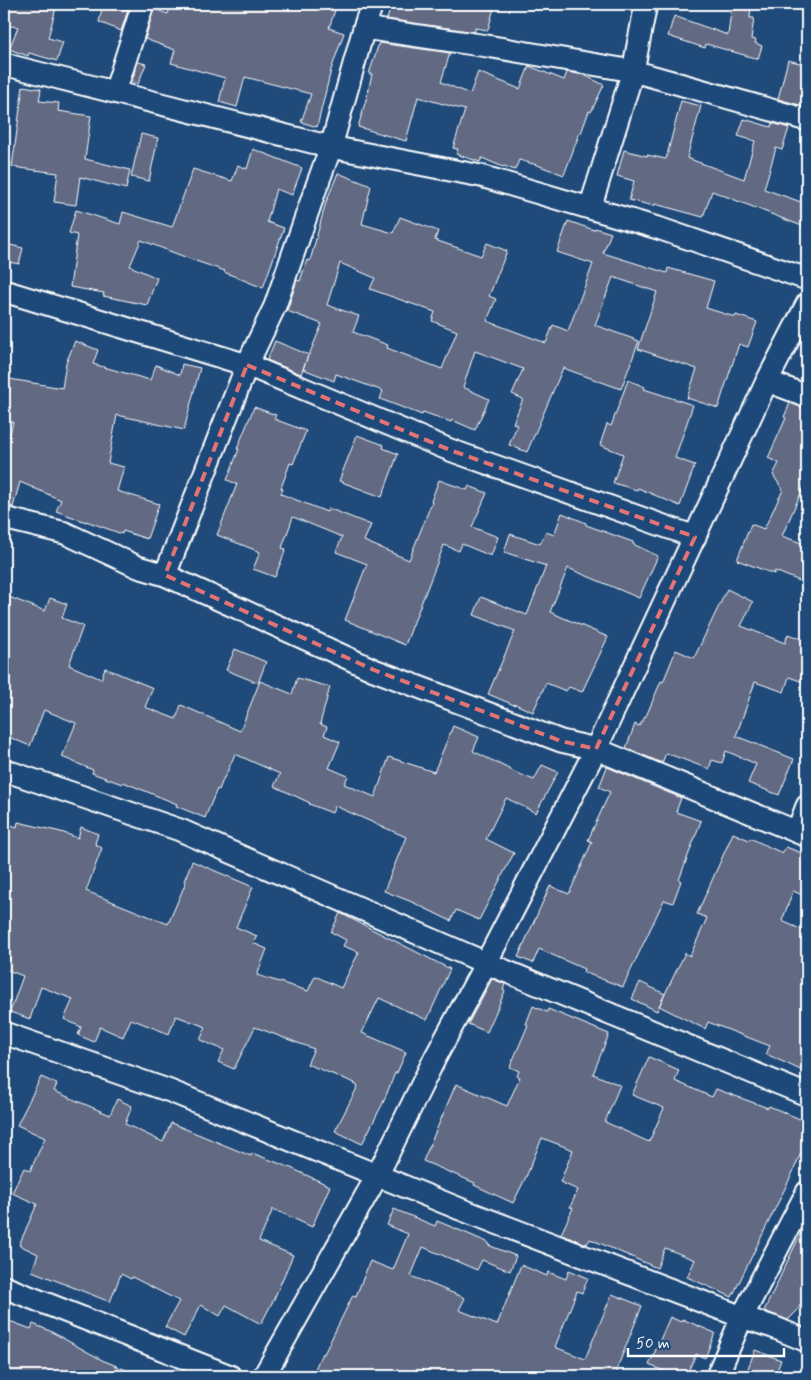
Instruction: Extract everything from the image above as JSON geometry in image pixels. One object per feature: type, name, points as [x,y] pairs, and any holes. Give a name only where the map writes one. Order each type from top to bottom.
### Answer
[{"type":"street","points":[[115,92],[143,4]]},
{"type":"street","points":[[165,575],[247,365],[275,306],[331,147],[372,4]]},
{"type":"street","points":[[590,208],[633,71],[646,4]]},
{"type":"street","points":[[364,28],[487,46],[633,71],[807,120]]},
{"type":"street","points":[[4,63],[331,147],[481,176],[661,229],[807,279]]},
{"type":"street","points":[[4,291],[247,365],[450,450],[695,537]]},
{"type":"street","points":[[264,1376],[377,1176],[435,1058],[596,749],[767,380],[807,304]]},
{"type":"street","points":[[767,380],[807,396]]},
{"type":"street","points":[[4,518],[65,533],[138,567],[165,575],[374,670],[561,741],[596,749],[802,834],[807,806]]},
{"type":"street","points":[[4,770],[180,830],[486,963],[807,1095]]},
{"type":"street","points":[[4,1032],[170,1092],[460,1209],[807,1341]]},
{"type":"street","points":[[718,1376],[742,1316],[807,1192]]},
{"type":"street","points":[[4,1287],[230,1376]]},
{"type":"highlighted area","points":[[247,365],[450,450],[695,537],[596,749],[561,741],[374,670],[165,575]]},
{"type":"building","points":[[4,4],[57,4],[48,38],[63,42],[57,61],[29,53],[28,56],[9,49],[18,27],[4,25]]},
{"type":"building","points":[[103,4],[128,10],[121,31],[99,22]]},
{"type":"building","points":[[171,4],[288,4],[302,9],[304,4],[337,4],[329,28],[344,33],[331,70],[317,127],[301,122],[311,94],[245,77],[237,107],[219,102],[225,78],[171,63],[175,50],[145,39],[154,9],[168,14]]},
{"type":"building","points":[[392,4],[495,4],[488,30],[475,28],[475,32],[387,19]]},
{"type":"building","points":[[732,4],[751,4],[750,18],[754,18],[751,39],[756,40],[755,43],[762,46],[758,59],[706,44],[705,48],[668,36],[674,16],[728,35]]},
{"type":"building","points":[[379,43],[450,53],[441,82],[470,94],[478,72],[520,89],[529,66],[564,80],[567,72],[584,75],[604,85],[591,112],[589,111],[564,175],[519,160],[515,170],[482,158],[480,162],[456,154],[458,149],[453,148],[465,110],[418,97],[406,141],[358,127],[372,74],[369,74]]},
{"type":"building","points":[[788,60],[807,65],[807,107],[778,99]]},
{"type":"building","points":[[138,62],[146,64],[138,84],[132,81]]},
{"type":"building","points":[[23,86],[41,89],[39,101],[59,103],[58,111],[91,116],[85,159],[130,170],[126,189],[80,177],[76,205],[54,202],[58,173],[12,167]]},
{"type":"building","points":[[681,101],[701,106],[687,158],[744,179],[755,141],[738,136],[744,119],[771,127],[772,123],[789,128],[782,150],[776,148],[764,189],[807,204],[807,228],[712,191],[703,217],[655,204],[654,206],[629,200],[634,181],[617,176],[624,150],[666,159]]},
{"type":"building","points":[[141,134],[158,138],[149,181],[131,177]]},
{"type":"building","points":[[253,149],[302,168],[292,195],[276,189],[267,222],[284,228],[263,288],[225,271],[141,240],[130,266],[157,278],[147,305],[103,296],[104,293],[70,287],[77,235],[69,233],[76,210],[120,224],[123,212],[172,227],[193,169],[232,181],[238,165],[247,169]]},
{"type":"building","points":[[338,173],[371,186],[362,224],[393,233],[400,217],[438,231],[435,240],[481,256],[487,243],[507,251],[489,296],[496,299],[487,321],[546,343],[553,325],[568,331],[593,264],[557,252],[568,221],[594,230],[595,228],[611,233],[603,253],[667,273],[668,268],[714,281],[706,308],[757,322],[748,347],[739,344],[718,408],[687,398],[697,369],[638,349],[657,292],[613,277],[595,325],[639,341],[621,389],[563,368],[527,452],[509,445],[517,425],[513,423],[523,399],[512,394],[523,369],[475,351],[463,387],[489,399],[475,430],[452,420],[451,422],[423,412],[422,415],[380,399],[383,391],[336,374],[334,381],[303,369],[308,356],[301,374],[267,360],[275,341],[309,355],[322,324],[287,311],[297,280],[300,281],[307,260],[310,261],[326,202]],"holes":[[[340,263],[375,278],[370,289],[435,312],[432,321],[457,331],[442,369],[387,348],[388,345],[353,332],[359,316],[327,305]]]},
{"type":"building","points":[[6,244],[23,248],[19,264],[4,261]]},
{"type":"building","points":[[75,341],[98,350],[93,364],[150,380],[156,365],[180,375],[182,364],[200,368],[184,430],[117,415],[108,463],[124,467],[117,491],[159,504],[147,539],[123,531],[122,534],[56,511],[61,500],[20,482],[13,507],[4,506],[4,456],[13,422],[4,421],[4,378],[62,388],[66,363]]},
{"type":"building","points":[[628,380],[645,387],[644,389],[693,405],[675,458],[695,465],[680,506],[638,488],[637,490],[613,483],[623,454],[600,445],[607,424],[611,426]]},
{"type":"building","points":[[790,403],[807,410],[807,479],[782,536],[807,545],[807,584],[775,571],[774,574],[737,560],[751,524],[764,529],[783,490],[773,475],[779,463],[768,458],[786,418],[784,417]]},
{"type":"building","points":[[254,407],[276,415],[274,419],[306,431],[293,464],[290,463],[281,488],[283,489],[281,494],[327,512],[328,508],[371,525],[364,541],[409,560],[439,480],[467,490],[469,486],[487,493],[472,527],[498,537],[491,556],[462,544],[459,551],[444,545],[405,645],[345,620],[367,564],[336,552],[342,537],[293,517],[282,548],[286,549],[275,577],[253,569],[260,552],[217,535],[237,484],[227,480]]},
{"type":"building","points":[[357,435],[384,445],[383,448],[398,454],[382,497],[339,481]]},
{"type":"building","points":[[562,513],[586,523],[586,525],[633,542],[633,544],[658,556],[639,598],[568,568],[550,612],[608,637],[582,692],[569,687],[566,691],[546,683],[533,712],[488,694],[515,631],[474,615],[481,597],[527,615],[546,566],[504,552],[510,534],[540,544],[546,532],[554,535]]},
{"type":"building","points":[[727,589],[753,602],[741,626],[785,643],[788,634],[807,641],[807,670],[803,682],[789,677],[784,692],[755,682],[736,736],[794,759],[779,795],[748,783],[756,764],[726,751],[722,763],[712,760],[709,769],[666,753],[662,763],[626,748],[635,724],[639,726],[647,714],[676,650],[694,658]]},
{"type":"building","points":[[4,595],[45,611],[50,598],[67,604],[62,618],[83,626],[69,665],[101,679],[105,668],[153,688],[145,707],[176,719],[181,705],[240,731],[260,681],[292,694],[297,678],[330,687],[320,724],[327,727],[324,735],[340,742],[329,768],[348,776],[344,784],[375,797],[389,757],[434,772],[453,726],[479,737],[473,751],[517,773],[534,780],[542,765],[558,772],[536,813],[506,798],[486,839],[514,853],[479,920],[456,910],[451,921],[384,891],[406,837],[335,806],[332,813],[309,804],[274,786],[280,774],[235,754],[205,818],[176,806],[177,804],[123,782],[122,784],[92,773],[93,770],[62,757],[76,723],[44,710],[30,746],[4,735]]},
{"type":"building","points":[[235,649],[266,662],[258,683],[226,670]]},
{"type":"building","points":[[607,767],[681,798],[676,812],[701,821],[679,880],[681,881],[673,903],[664,900],[623,987],[583,972],[584,969],[539,949],[533,963],[518,957],[550,886],[569,894],[592,842],[588,840],[610,792],[599,787]]},
{"type":"building","points":[[18,822],[78,838],[81,827],[98,834],[95,844],[102,848],[86,891],[168,924],[186,882],[184,881],[192,861],[253,887],[236,927],[257,936],[253,943],[267,949],[257,975],[308,991],[315,976],[341,988],[359,952],[343,946],[346,940],[331,932],[340,913],[450,969],[427,1020],[379,998],[362,1033],[406,1052],[362,1144],[335,1131],[358,1086],[355,1083],[307,1064],[314,1049],[255,1027],[234,1069],[218,1062],[224,1050],[200,1040],[206,1027],[176,1016],[169,1034],[131,1019],[123,1037],[100,1027],[94,1042],[78,1035],[81,1027],[64,1019],[73,999],[41,987],[30,1019],[10,1012],[23,976],[5,969],[10,958],[4,956],[4,823],[17,827]]},
{"type":"building","points":[[733,833],[749,840],[750,838],[782,853],[786,847],[807,855],[807,897],[793,891],[782,921],[807,932],[807,1073],[766,1054],[770,1046],[708,1022],[705,1029],[659,1006],[685,953],[690,956],[707,918],[697,914]]},
{"type":"building","points":[[492,979],[505,984],[503,990],[505,991],[487,1032],[468,1024]]},
{"type":"building","points":[[640,982],[665,994],[657,1011],[632,999]]},
{"type":"building","points":[[533,1006],[547,1012],[548,1009],[609,1034],[593,1074],[620,1085],[605,1122],[649,1142],[664,1108],[632,1095],[649,1057],[679,1070],[675,1081],[712,1097],[716,1089],[768,1108],[769,1106],[807,1122],[807,1138],[793,1172],[732,1297],[687,1277],[695,1260],[665,1248],[657,1268],[590,1239],[587,1244],[561,1234],[573,1208],[570,1207],[578,1190],[560,1182],[573,1150],[542,1138],[513,1203],[474,1185],[475,1183],[423,1161],[456,1084],[507,1106],[520,1077],[517,1076],[519,1071],[510,1067],[528,1025],[526,1024]]},
{"type":"building","points":[[41,1077],[57,1084],[54,1091],[110,1115],[117,1099],[132,1106],[125,1124],[163,1142],[171,1123],[251,1156],[252,1153],[291,1168],[330,1186],[312,1227],[273,1209],[259,1241],[293,1255],[261,1324],[226,1305],[220,1316],[201,1305],[184,1337],[165,1327],[179,1301],[132,1277],[131,1279],[121,1274],[110,1302],[32,1271],[38,1254],[19,1245],[37,1204],[12,1193],[24,1168],[30,1171],[45,1138],[17,1125]]},
{"type":"building","points":[[394,1209],[435,1226],[437,1221],[516,1256],[510,1271],[482,1260],[477,1270],[423,1247],[411,1276],[465,1298],[459,1310],[497,1325],[521,1265],[547,1276],[548,1272],[566,1279],[569,1270],[588,1278],[582,1293],[577,1291],[555,1347],[585,1359],[612,1294],[642,1306],[616,1371],[627,1376],[312,1376],[353,1295],[356,1296],[370,1261],[393,1270],[408,1234],[387,1225]]},
{"type":"building","points":[[807,1220],[807,1290],[798,1310],[788,1320],[764,1311]]},
{"type":"building","points":[[670,1317],[681,1322],[682,1319],[715,1333],[705,1358],[696,1354],[686,1376],[676,1376],[649,1365]]},
{"type":"building","points":[[4,1319],[31,1329],[33,1324],[50,1331],[102,1360],[141,1376],[17,1376],[4,1371]]},
{"type":"building","points":[[755,1350],[781,1360],[775,1376],[745,1376]]}]
